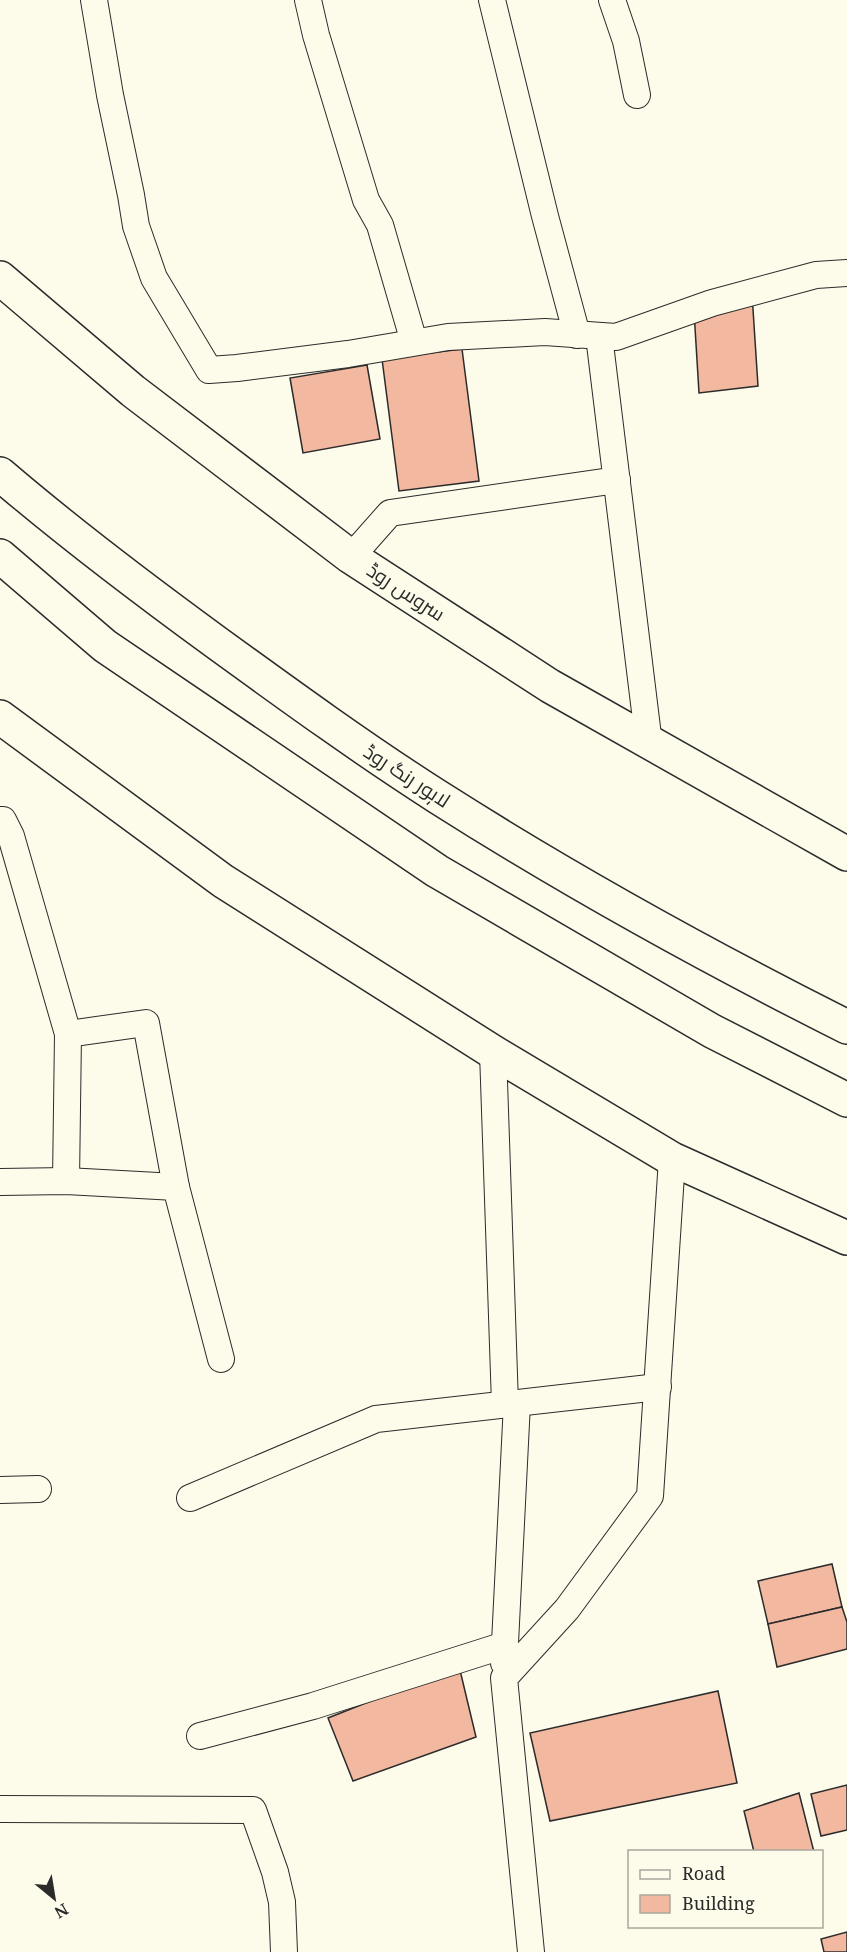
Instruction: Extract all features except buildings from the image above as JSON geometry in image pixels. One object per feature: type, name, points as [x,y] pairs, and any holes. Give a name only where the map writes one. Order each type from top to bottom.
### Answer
[{"type":"main road","name":"سروس روڈ","points":[[0,278],[133,391],[351,557],[550,686],[847,854]]},
{"type":"main road","name":"لاہور رنگ روڈ","points":[[0,474],[67,531],[174,612],[310,711],[438,797],[579,882],[765,986],[847,1027]]},
{"type":"main road","points":[[0,556],[105,646],[437,871],[712,1031],[847,1100]]},
{"type":"main road","points":[[0,717],[222,881],[493,1052],[672,1159],[847,1238]]},
{"type":"street","points":[[94,0],[135,226],[154,278],[209,370],[348,354],[448,337],[545,332],[616,337],[712,303],[816,275],[847,273]]},
{"type":"street","points":[[308,0],[316,35],[366,200],[380,225],[414,342]]},
{"type":"street","points":[[492,0],[545,216],[588,335],[616,480],[649,744]]},
{"type":"street","points":[[612,0],[626,41],[637,95]]},
{"type":"street","points":[[351,557],[390,513],[616,480]]},
{"type":"street","points":[[0,820],[3,820],[11,836],[68,1034],[66,1181]]},
{"type":"street","points":[[68,1034],[146,1023],[176,1187],[221,1359]]},
{"type":"street","points":[[493,1052],[511,1403],[504,1678],[531,1952]]},
{"type":"street","points":[[504,1678],[567,1609],[650,1496],[672,1159]]},
{"type":"street","points":[[0,1182],[66,1181],[176,1187]]},
{"type":"street","points":[[190,1498],[376,1419],[658,1387]]},
{"type":"street","points":[[0,1490],[38,1489]]},
{"type":"street","points":[[200,1736],[313,1706],[505,1645]]},
{"type":"street","points":[[0,1809],[253,1810],[275,1872],[282,1902],[285,1952]]}]
